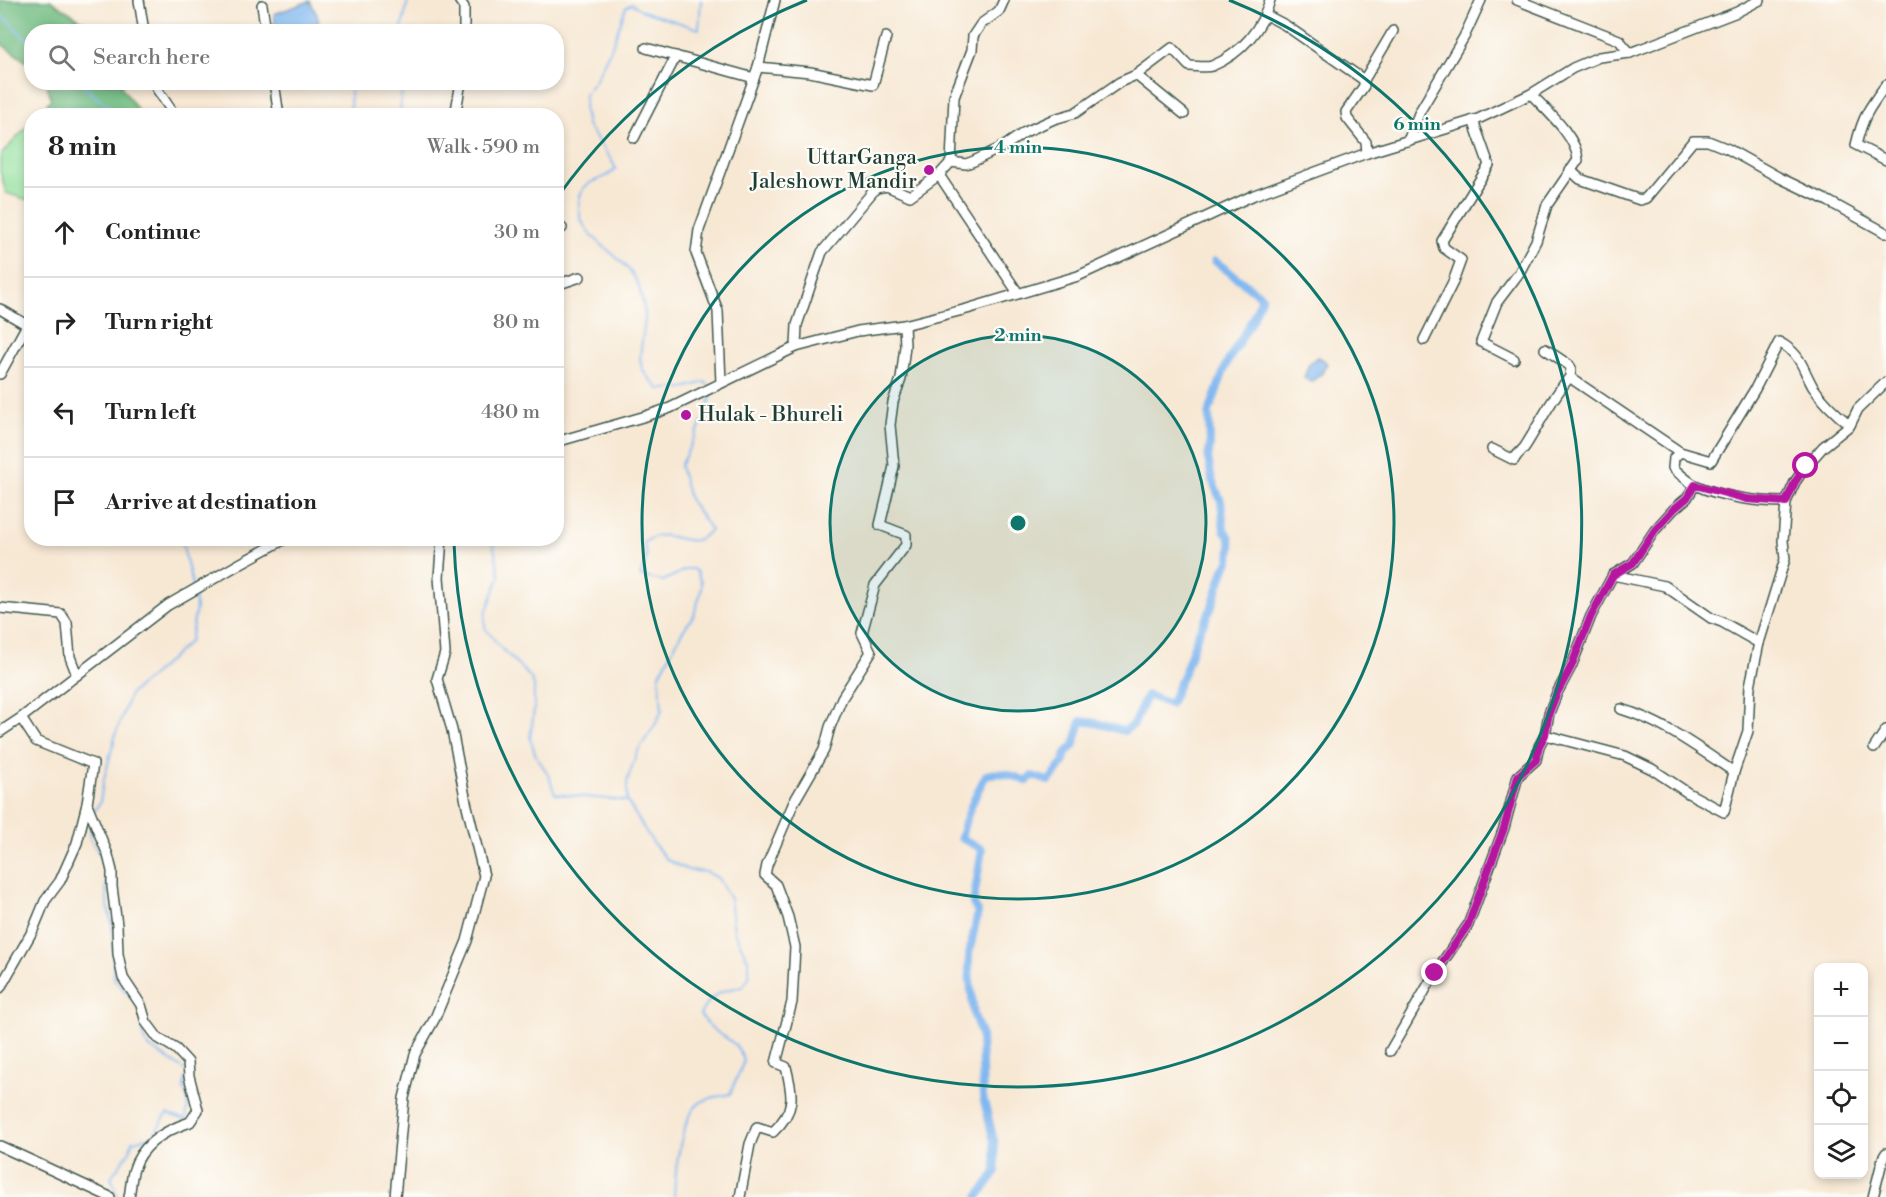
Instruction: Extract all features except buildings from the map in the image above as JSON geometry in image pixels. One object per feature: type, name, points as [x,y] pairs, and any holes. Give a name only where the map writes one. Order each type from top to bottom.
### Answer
[{"type":"street","points":[[139,0],[143,24]]},
{"type":"street","points":[[459,0],[464,7],[464,24]]},
{"type":"street","points":[[720,384],[718,311],[696,253],[699,230],[758,67],[775,0]]},
{"type":"street","points":[[796,347],[797,325],[822,252],[876,188],[887,186],[910,196],[939,176],[951,162],[954,97],[972,50],[973,36],[981,24],[999,11],[1004,0]]},
{"type":"street","points":[[951,162],[966,164],[974,161],[1006,145],[1024,132],[1054,119],[1076,113],[1101,94],[1136,75],[1172,48],[1189,66],[1210,67],[1236,52],[1252,37],[1266,15],[1270,0]]},
{"type":"street","points":[[1408,141],[1419,111],[1464,37],[1481,0]]},
{"type":"street","points":[[1517,0],[1619,40],[1630,53]]},
{"type":"street","points":[[564,440],[670,408],[796,347],[858,331],[904,325],[1078,276],[1254,195],[1367,153],[1473,120],[1531,94],[1572,68],[1599,57],[1630,53],[1737,12],[1757,0]]},
{"type":"street","points":[[262,4],[265,24]]},
{"type":"street","points":[[1266,15],[1286,25],[1364,80]]},
{"type":"street","points":[[1367,153],[1366,142],[1347,118],[1346,112],[1364,86],[1364,80],[1393,31]]},
{"type":"street","points":[[758,67],[810,72],[873,85],[886,37]]},
{"type":"street","points":[[646,48],[754,78]]},
{"type":"street","points":[[634,138],[676,56]]},
{"type":"street","points":[[1136,75],[1184,114]]},
{"type":"street","points":[[1886,85],[1871,104],[1861,123],[1856,145],[1886,159]]},
{"type":"street","points":[[158,90],[170,108]]},
{"type":"street","points":[[275,90],[278,108]]},
{"type":"street","points":[[456,108],[460,90]]},
{"type":"street","points":[[1514,359],[1481,342],[1497,302],[1519,273],[1536,241],[1547,205],[1578,160],[1578,151],[1559,125],[1531,94]]},
{"type":"street","points":[[1424,340],[1454,282],[1461,260],[1444,248],[1442,241],[1489,165],[1473,120]]},
{"type":"street","points":[[1570,170],[1580,179],[1640,200],[1646,198],[1693,141],[1708,141],[1728,149],[1886,233]]},
{"type":"street","points":[[939,176],[1018,293]]},
{"type":"street","points":[[564,283],[580,278]]},
{"type":"street","points":[[0,309],[24,321]]},
{"type":"street","points":[[740,1197],[750,1144],[757,1127],[773,1132],[784,1121],[792,1102],[786,1067],[776,1063],[792,1002],[795,947],[788,917],[776,885],[765,875],[767,865],[794,801],[824,750],[830,726],[842,699],[871,652],[862,633],[875,585],[906,545],[906,535],[880,525],[894,466],[890,425],[893,402],[901,379],[905,346],[904,325]]},
{"type":"street","points":[[0,374],[24,332]]},
{"type":"street","points":[[1570,377],[1680,452],[1711,461],[1755,389],[1779,342],[1797,355],[1813,387],[1826,404],[1850,425]]},
{"type":"street","points":[[1492,448],[1514,459],[1525,448],[1533,430],[1542,420],[1560,387],[1570,377],[1569,365],[1545,349]]},
{"type":"street","points":[[1545,735],[1625,756],[1652,769],[1688,793],[1724,812],[1748,731],[1750,686],[1759,643],[1785,559],[1783,541],[1786,502],[1795,482],[1806,466],[1828,442],[1850,425],[1858,409],[1886,382]]},
{"type":"street","points":[[1680,452],[1674,458],[1673,468],[1695,485],[1747,499],[1786,502]]},
{"type":"street","points":[[1390,1051],[1435,973],[1468,925],[1504,828],[1518,776],[1536,760],[1557,693],[1571,667],[1591,616],[1613,575],[1633,563],[1655,530],[1687,498],[1695,485]]},
{"type":"street","points":[[0,732],[168,605],[273,546]]},
{"type":"street","points":[[394,1197],[404,1098],[415,1054],[435,1018],[467,941],[484,876],[452,730],[436,680],[445,653],[440,577],[442,546]]},
{"type":"street","points":[[1613,575],[1665,586],[1711,618],[1759,643]]},
{"type":"street","points":[[0,608],[61,614],[67,623],[70,657],[77,675]]},
{"type":"street","points":[[1622,709],[1642,715],[1666,727],[1734,772]]},
{"type":"street","points":[[0,988],[33,930],[45,901],[60,881],[77,843],[87,804],[93,764],[36,741],[21,718]]},
{"type":"street","points":[[1874,748],[1886,730]]},
{"type":"street","points":[[87,804],[108,855],[112,872],[118,954],[123,978],[141,1005],[146,1022],[158,1038],[176,1049],[188,1062],[189,1076],[198,1110],[190,1122],[174,1127],[147,1144],[134,1168],[129,1197]]},
{"type":"street","points":[[0,1146],[110,1197]]},
{"type":"street","points":[[1873,1197],[1886,1153]]},
{"type":"green space","points":[[0,0],[50,0],[88,24],[24,24],[24,60],[0,43]]},
{"type":"green space","points":[[48,90],[124,90],[136,108],[43,108],[51,99]]},
{"type":"green space","points":[[24,130],[24,199],[6,193],[0,171],[0,156]]},
{"type":"water","points":[[310,1],[318,17],[318,24],[275,24],[274,14]]},
{"type":"water","points":[[1317,357],[1327,364],[1322,373],[1311,382],[1304,378],[1309,364]]},
{"type":"waterway","points":[[403,24],[408,0]]},
{"type":"waterway","points":[[701,0],[699,29],[643,11],[632,4],[626,7],[612,46],[595,81],[585,94],[584,110],[587,125],[616,169],[586,185],[582,190],[579,208],[586,229],[631,272],[638,285],[645,314],[640,357],[645,373],[659,389],[684,388],[705,382],[708,385]]},
{"type":"waterway","points":[[0,14],[24,36]]},
{"type":"waterway","points":[[88,90],[110,108]]},
{"type":"waterway","points":[[350,90],[351,108]]},
{"type":"waterway","points":[[400,108],[402,90]]},
{"type":"waterway","points":[[978,1197],[996,1172],[994,1141],[983,1097],[981,1034],[974,1015],[969,972],[969,954],[978,912],[973,904],[982,849],[961,838],[963,830],[971,805],[986,775],[1002,773],[1027,781],[1032,776],[1049,781],[1063,763],[1066,753],[1074,745],[1081,721],[1124,731],[1133,725],[1147,695],[1170,704],[1186,668],[1230,559],[1229,536],[1224,530],[1221,501],[1212,480],[1208,458],[1209,412],[1226,365],[1253,318],[1262,297],[1215,261]]},
{"type":"waterway","points":[[674,1197],[680,1144],[689,1117],[695,1107],[703,1101],[730,1094],[744,1061],[735,1045],[714,1030],[700,1015],[712,998],[728,990],[742,987],[749,978],[749,962],[734,931],[730,899],[718,878],[706,872],[688,870],[667,860],[653,843],[627,801],[627,781],[637,752],[662,710],[659,676],[682,632],[694,615],[701,592],[701,582],[697,572],[693,569],[687,569],[663,581],[640,576],[647,557],[644,542],[661,536],[695,540],[700,539],[711,530],[689,499],[680,466],[705,417],[711,390]]},
{"type":"waterway","points":[[183,546],[193,588]]},
{"type":"waterway","points":[[494,546],[500,576],[485,615],[485,628],[530,677],[534,686],[534,710],[530,738],[536,756],[548,774],[555,794],[627,801]]},
{"type":"waterway","points":[[94,812],[100,802],[116,733],[130,694],[190,641],[196,608],[194,594]]},
{"type":"waterway","points":[[91,823],[90,839],[105,863],[107,902],[112,926],[114,979],[132,998]]},
{"type":"waterway","points":[[142,1023],[144,1041],[149,1047],[185,1070]]},
{"type":"waterway","points":[[118,1197],[111,1177],[130,1151],[132,1141],[152,1137],[167,1114],[186,1120],[188,1101],[184,1088],[185,1078]]},
{"type":"place","name":"UttarGanga Jaleshowr Mandir","points":[[929,170]]},
{"type":"place","name":"Hulak - Bhureli","points":[[686,415]]},
{"type":"route","points":[[1435,973],[1468,925],[1504,828],[1518,776],[1536,760],[1557,693],[1571,667],[1591,616],[1613,575],[1633,563],[1655,530],[1687,498],[1695,485],[1747,499],[1786,502],[1795,482],[1806,466]]}]
